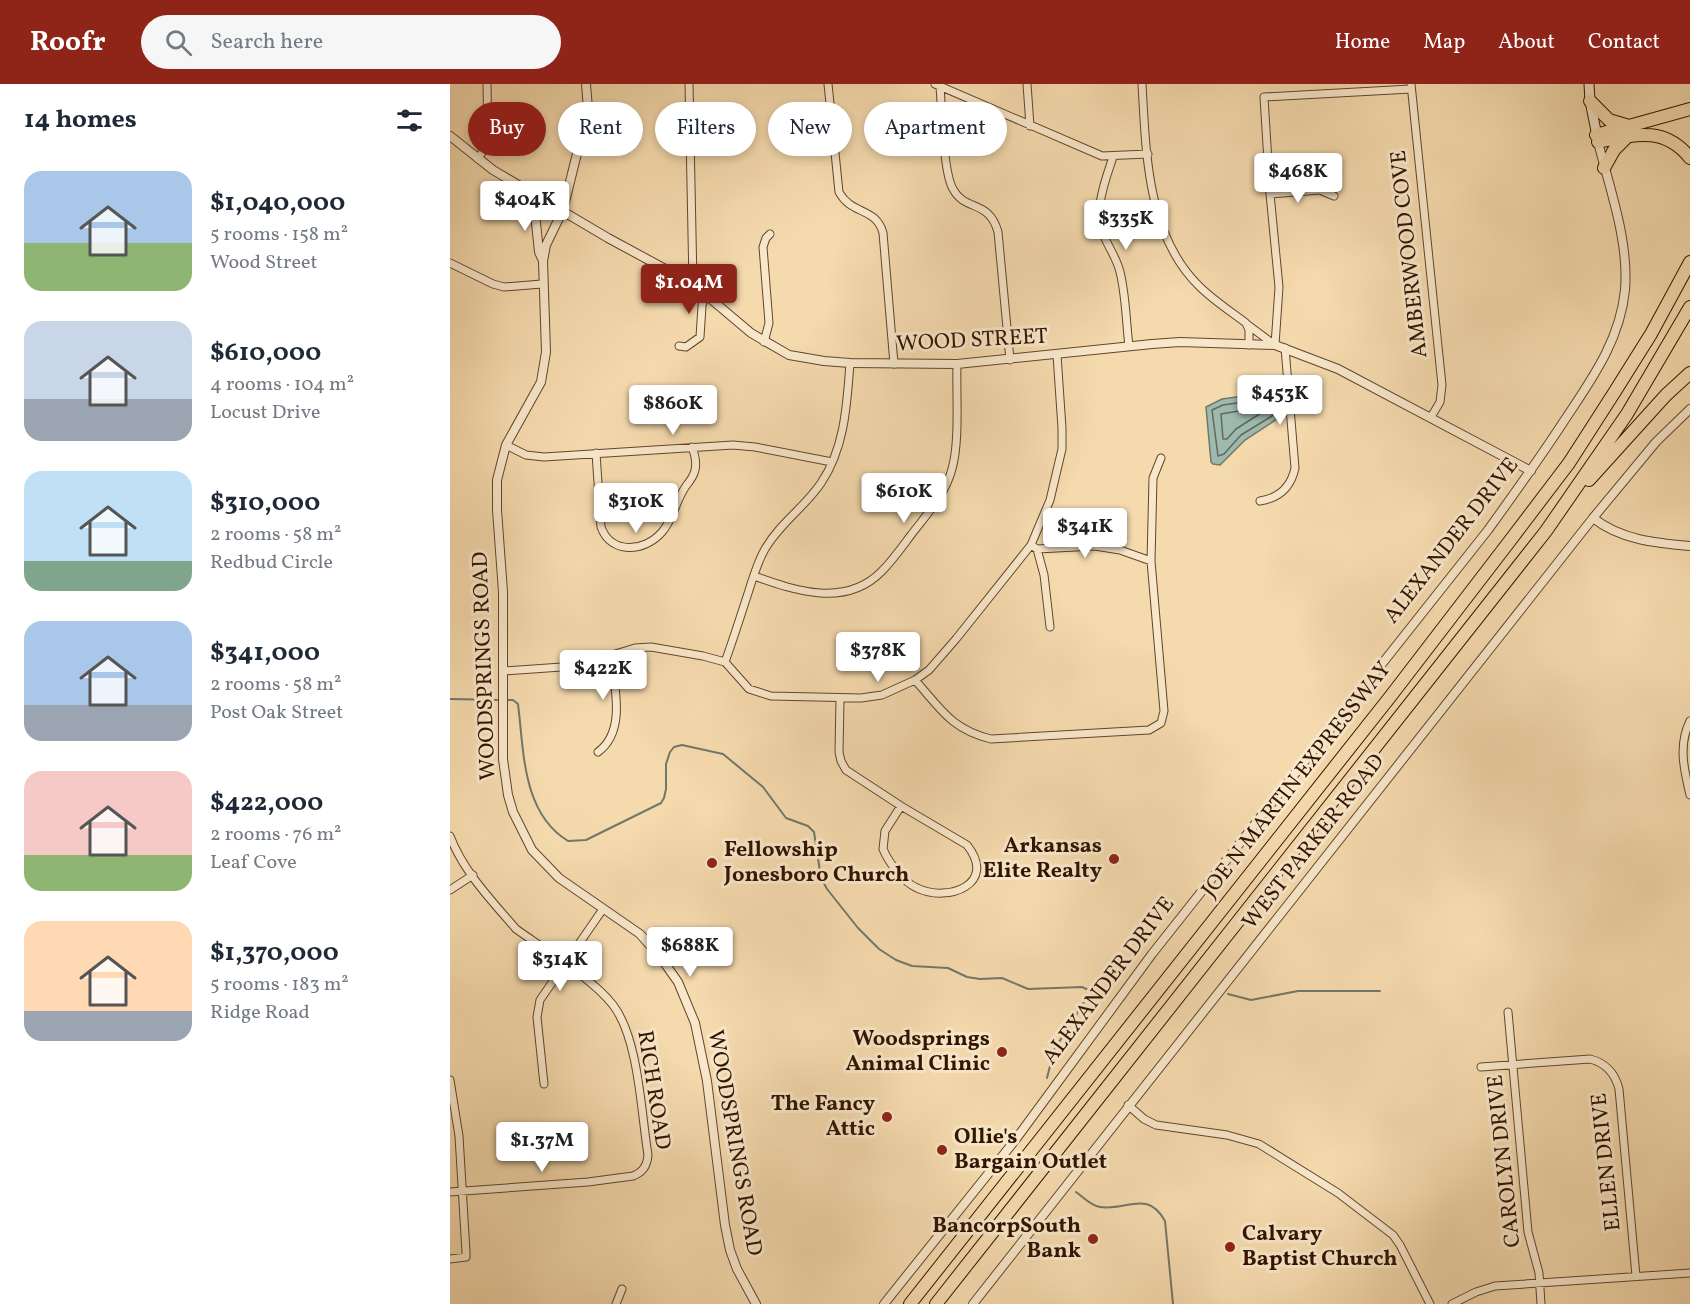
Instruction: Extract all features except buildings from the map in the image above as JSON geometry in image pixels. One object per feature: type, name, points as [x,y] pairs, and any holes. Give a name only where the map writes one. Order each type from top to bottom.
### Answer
[{"type":"highway","points":[[1590,100],[1606,117],[1628,131],[1657,136],[1672,142],[1690,158]]},
{"type":"highway","points":[[1597,138],[1628,131],[1690,109]]},
{"type":"highway","points":[[1604,168],[1628,131]]},
{"type":"highway","name":"JOE N MARTIN EXPRESSWAY","points":[[910,1304],[1390,698],[1564,470],[1651,334],[1690,262]]},
{"type":"highway","name":"JOE N MARTIN EXPRESSWAY","points":[[936,1304],[1513,573],[1559,512],[1627,414],[1690,307]]},
{"type":"highway","points":[[1559,512],[1666,395],[1690,373]]},
{"type":"main road","name":"ALEXANDER DRIVE","points":[[1589,84],[1597,138]]},
{"type":"street","points":[[478,159],[488,143],[487,84]]},
{"type":"street","name":"WOODSPRINGS ROAD","points":[[586,84],[588,109],[562,210],[546,244],[543,261],[546,352],[541,381],[506,445],[497,480],[503,592],[503,759],[508,795],[513,812],[532,850],[559,879],[640,934],[678,982],[694,1023],[707,1081],[730,1250],[737,1269],[756,1304]]},
{"type":"street","points":[[689,84],[693,284]]},
{"type":"street","points":[[828,84],[839,192],[844,202],[874,217],[884,233],[894,364]]},
{"type":"street","points":[[1027,84],[1030,126]]},
{"type":"street","points":[[1142,84],[1155,203],[1164,235],[1174,254],[1198,286],[1275,345]]},
{"type":"street","points":[[938,85],[1102,156],[1148,154]]},
{"type":"street","points":[[938,85],[952,189],[966,202],[985,210],[993,218],[998,232],[1010,360]]},
{"type":"street","points":[[1275,345],[1279,287],[1264,97],[1411,87]]},
{"type":"street","name":"AMBERWOOD COVE","points":[[1411,87],[1442,385],[1440,402],[1431,417]]},
{"type":"street","name":"WOOD STREET","points":[[450,136],[478,159],[533,194],[693,284],[764,342],[779,350],[804,358],[850,363],[957,364],[1180,342],[1275,345],[1338,369],[1531,471]]},
{"type":"street","name":"ALEXANDER DRIVE","points":[[884,1304],[1016,1139],[1152,954],[1488,530],[1531,471],[1606,356],[1621,313],[1625,289],[1623,247],[1597,138]]},
{"type":"street","points":[[1113,157],[1101,193],[1099,210],[1104,236],[1121,274],[1129,346]]},
{"type":"street","points":[[1270,194],[1320,190],[1334,196]]},
{"type":"street","points":[[533,194],[539,252],[543,261]]},
{"type":"street","points":[[764,342],[769,323],[763,247],[764,241],[770,234]]},
{"type":"street","points":[[450,263],[493,284],[504,286],[542,284]]},
{"type":"street","points":[[679,346],[686,346],[700,337],[705,294]]},
{"type":"street","points":[[1246,323],[1249,330],[1249,345]]},
{"type":"street","points":[[1260,501],[1274,498],[1285,489],[1292,480],[1295,468],[1285,348]]},
{"type":"street","points":[[503,670],[576,666],[635,648],[651,647],[725,662],[736,671],[749,688],[759,693],[789,698],[840,699],[882,694],[915,680],[929,670],[1034,547],[1050,500],[1062,449],[1057,355]]},
{"type":"street","points":[[725,662],[761,555],[772,537],[822,482],[832,462],[845,418],[850,363]]},
{"type":"street","points":[[754,576],[800,592],[830,594],[856,588],[883,571],[937,501],[948,483],[956,448],[957,364]]},
{"type":"street","name":"WEST PARKER ROAD","points":[[973,1304],[1593,518],[1656,442],[1690,409]]},
{"type":"street","points":[[506,445],[520,453],[535,456],[733,445],[832,462]]},
{"type":"street","points":[[596,453],[603,534],[612,543],[629,548],[648,543],[665,530],[694,474],[696,458],[692,447]]},
{"type":"street","points":[[915,680],[949,720],[968,732],[991,739],[1149,730],[1161,723],[1164,711],[1151,561],[1153,478],[1161,458]]},
{"type":"street","points":[[1593,518],[1608,529],[1630,537],[1657,543],[1690,546]]},
{"type":"street","points":[[1034,547],[1095,546],[1120,550],[1151,561]]},
{"type":"street","points":[[1034,547],[1044,575],[1050,627]]},
{"type":"street","points":[[598,752],[611,736],[615,722],[611,655]]},
{"type":"street","points":[[840,699],[841,761],[846,770],[967,845],[977,863],[977,871],[971,884],[954,891],[929,892],[908,883],[883,849],[885,831],[901,806]]},
{"type":"street","points":[[1690,721],[1684,737],[1682,752],[1690,795]]},
{"type":"street","name":"RICH ROAD","points":[[450,836],[457,853],[498,911],[516,929],[603,994],[613,1005],[625,1025],[632,1046],[648,1155],[643,1169],[633,1176],[588,1182],[463,1191]]},
{"type":"street","points":[[450,890],[473,875]]},
{"type":"street","points":[[544,1084],[537,1008],[544,993],[603,909]]},
{"type":"street","name":"CAROLYN DRIVE","points":[[1508,1012],[1528,1232],[1541,1304]]},
{"type":"street","name":"ELLEN DRIVE","points":[[1481,1067],[1590,1059],[1606,1066],[1615,1076],[1619,1089],[1636,1276]]},
{"type":"street","points":[[450,1080],[459,1136],[465,1257],[450,1258]]},
{"type":"street","points":[[1128,1105],[1144,1119],[1156,1125],[1227,1135],[1259,1144],[1338,1192],[1393,1235],[1430,1304]]},
{"type":"street","points":[[450,1192],[463,1191]]},
{"type":"street","points":[[1452,1304],[1490,1287],[1690,1273]]},
{"type":"street","points":[[616,1304],[621,1289]]},
{"type":"water","points":[[1270,396],[1279,402],[1280,410],[1277,419],[1245,440],[1220,465],[1213,464],[1206,407],[1222,399]]},
{"type":"waterway","points":[[450,699],[501,700]]},
{"type":"waterway","points":[[507,700],[513,700],[518,704],[524,761],[534,798],[553,829],[568,841],[586,840],[661,803],[666,789],[666,764],[674,747],[682,745],[723,754],[763,787],[786,818],[808,826],[814,832],[821,878],[827,889],[858,928],[879,949],[896,960],[912,966],[948,968],[967,977],[1002,978],[1028,989],[1082,987],[1100,995]]},
{"type":"waterway","points":[[1047,1078],[1054,1050],[1091,991]]},
{"type":"waterway","points":[[1228,994],[1251,1000],[1298,991],[1380,991]]},
{"type":"waterway","points":[[1076,1192],[1097,1206],[1144,1204],[1158,1211],[1165,1221],[1173,1304]]},
{"type":"place","name":"Arkansas Elite Realty","points":[[1114,859]]},
{"type":"place","name":"Fellowship Jonesboro Church","points":[[712,863]]},
{"type":"place","name":"Woodsprings Animal Clinic","points":[[1002,1052]]},
{"type":"place","name":"The Fancy Attic","points":[[887,1117]]},
{"type":"place","name":"Ollie's Bargain Outlet","points":[[942,1150]]},
{"type":"place","name":"BancorpSouth Bank","points":[[1093,1239]]},
{"type":"place","name":"Calvary Baptist Church","points":[[1230,1247]]}]
